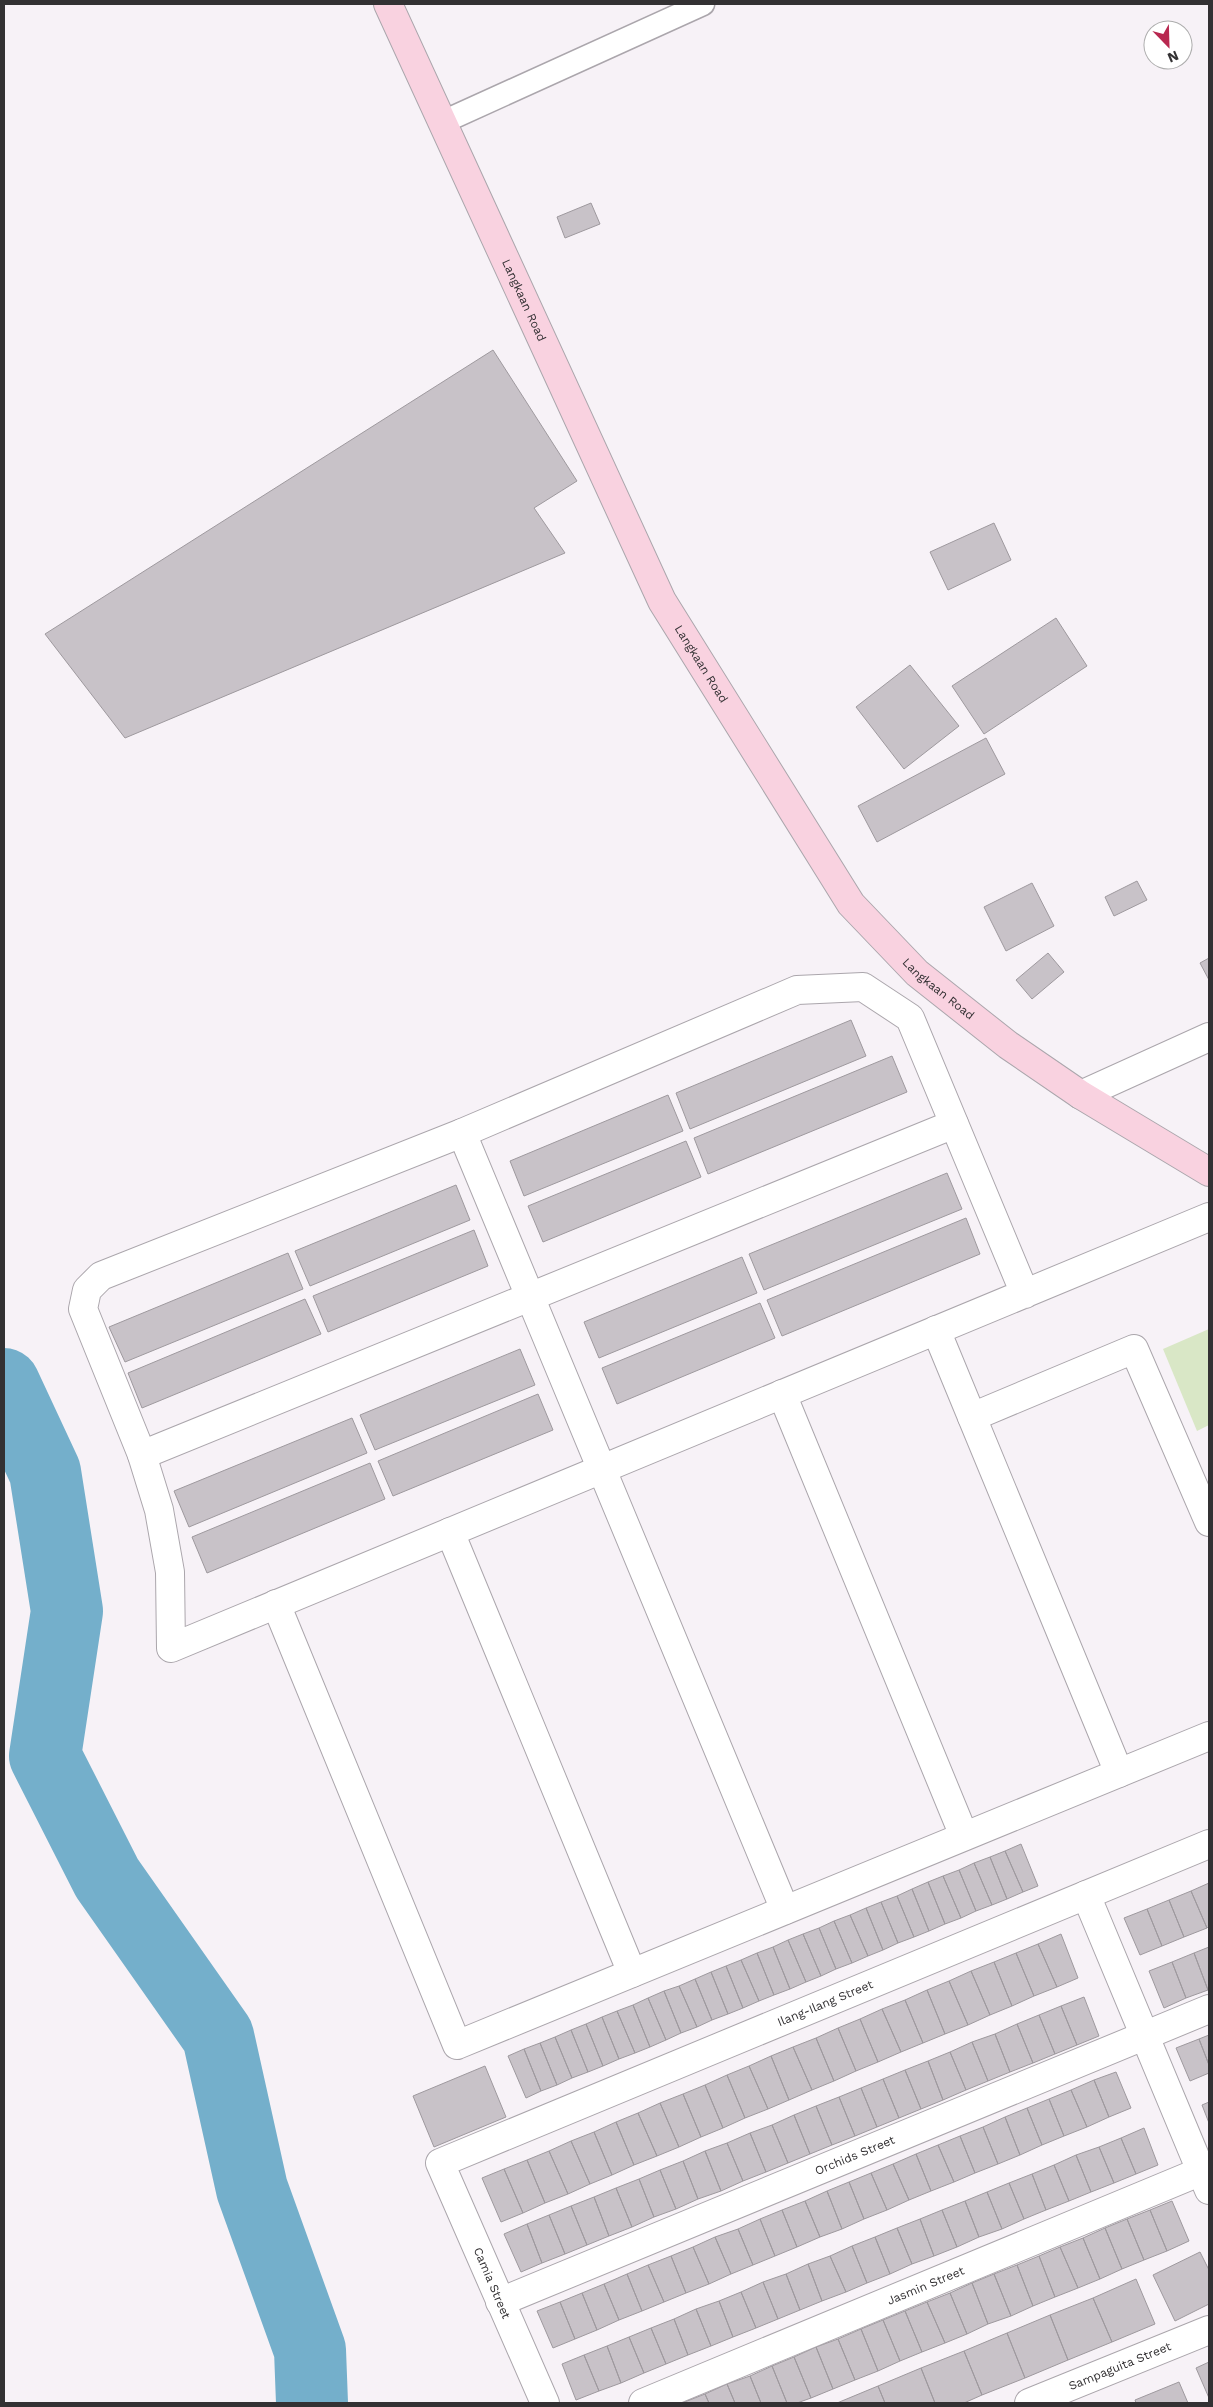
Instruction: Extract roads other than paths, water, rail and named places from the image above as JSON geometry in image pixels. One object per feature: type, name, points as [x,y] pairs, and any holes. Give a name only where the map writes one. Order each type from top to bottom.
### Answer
[{"type":"street","name":"Langkaan Road","points":[[388,4],[662,601],[851,904],[917,973],[1008,1045],[1081,1095],[1209,1172]]},
{"type":"street","points":[[1025,1294],[910,1018],[863,987],[798,990],[462,1133],[101,1276],[87,1290],[83,1309],[142,1455],[159,1510],[170,1572],[171,1648],[1025,1294],[1209,1217]]},
{"type":"street","points":[[1081,1095],[1209,1037]]},
{"type":"street","points":[[142,1455],[954,1124]]},
{"type":"street","points":[[462,1133],[785,1910]]},
{"type":"street","points":[[936,1330],[1119,1773]]},
{"type":"street","points":[[972,1417],[1134,1349],[1209,1522]]},
{"type":"street","points":[[782,1394],[964,1836]]},
{"type":"street","points":[[450,1532],[632,1973]]},
{"type":"street","points":[[276,1604],[458,2045],[1209,1736]]},
{"type":"street","name":"Ilang-Ilang Street","points":[[440,2163],[1209,1844]]},
{"type":"street","points":[[1086,1895],[1207,2176]]},
{"type":"street","name":"Orchids Street","points":[[500,2302],[1209,2009]]},
{"type":"street","name":"Camia Street","points":[[440,2163],[545,2403]]},
{"type":"street","name":"Jasmin Street","points":[[643,2403],[1207,2176]]},
{"type":"street","name":"Sampaguita Street","points":[[1029,2403],[1209,2330]]},
{"type":"lane","points":[[442,122],[703,4]]},
{"type":"waterway","points":[[4,1384],[45,1472],[67,1611],[45,1756],[107,1878],[218,2036],[252,2189],[310,2350],[312,2403]]}]
